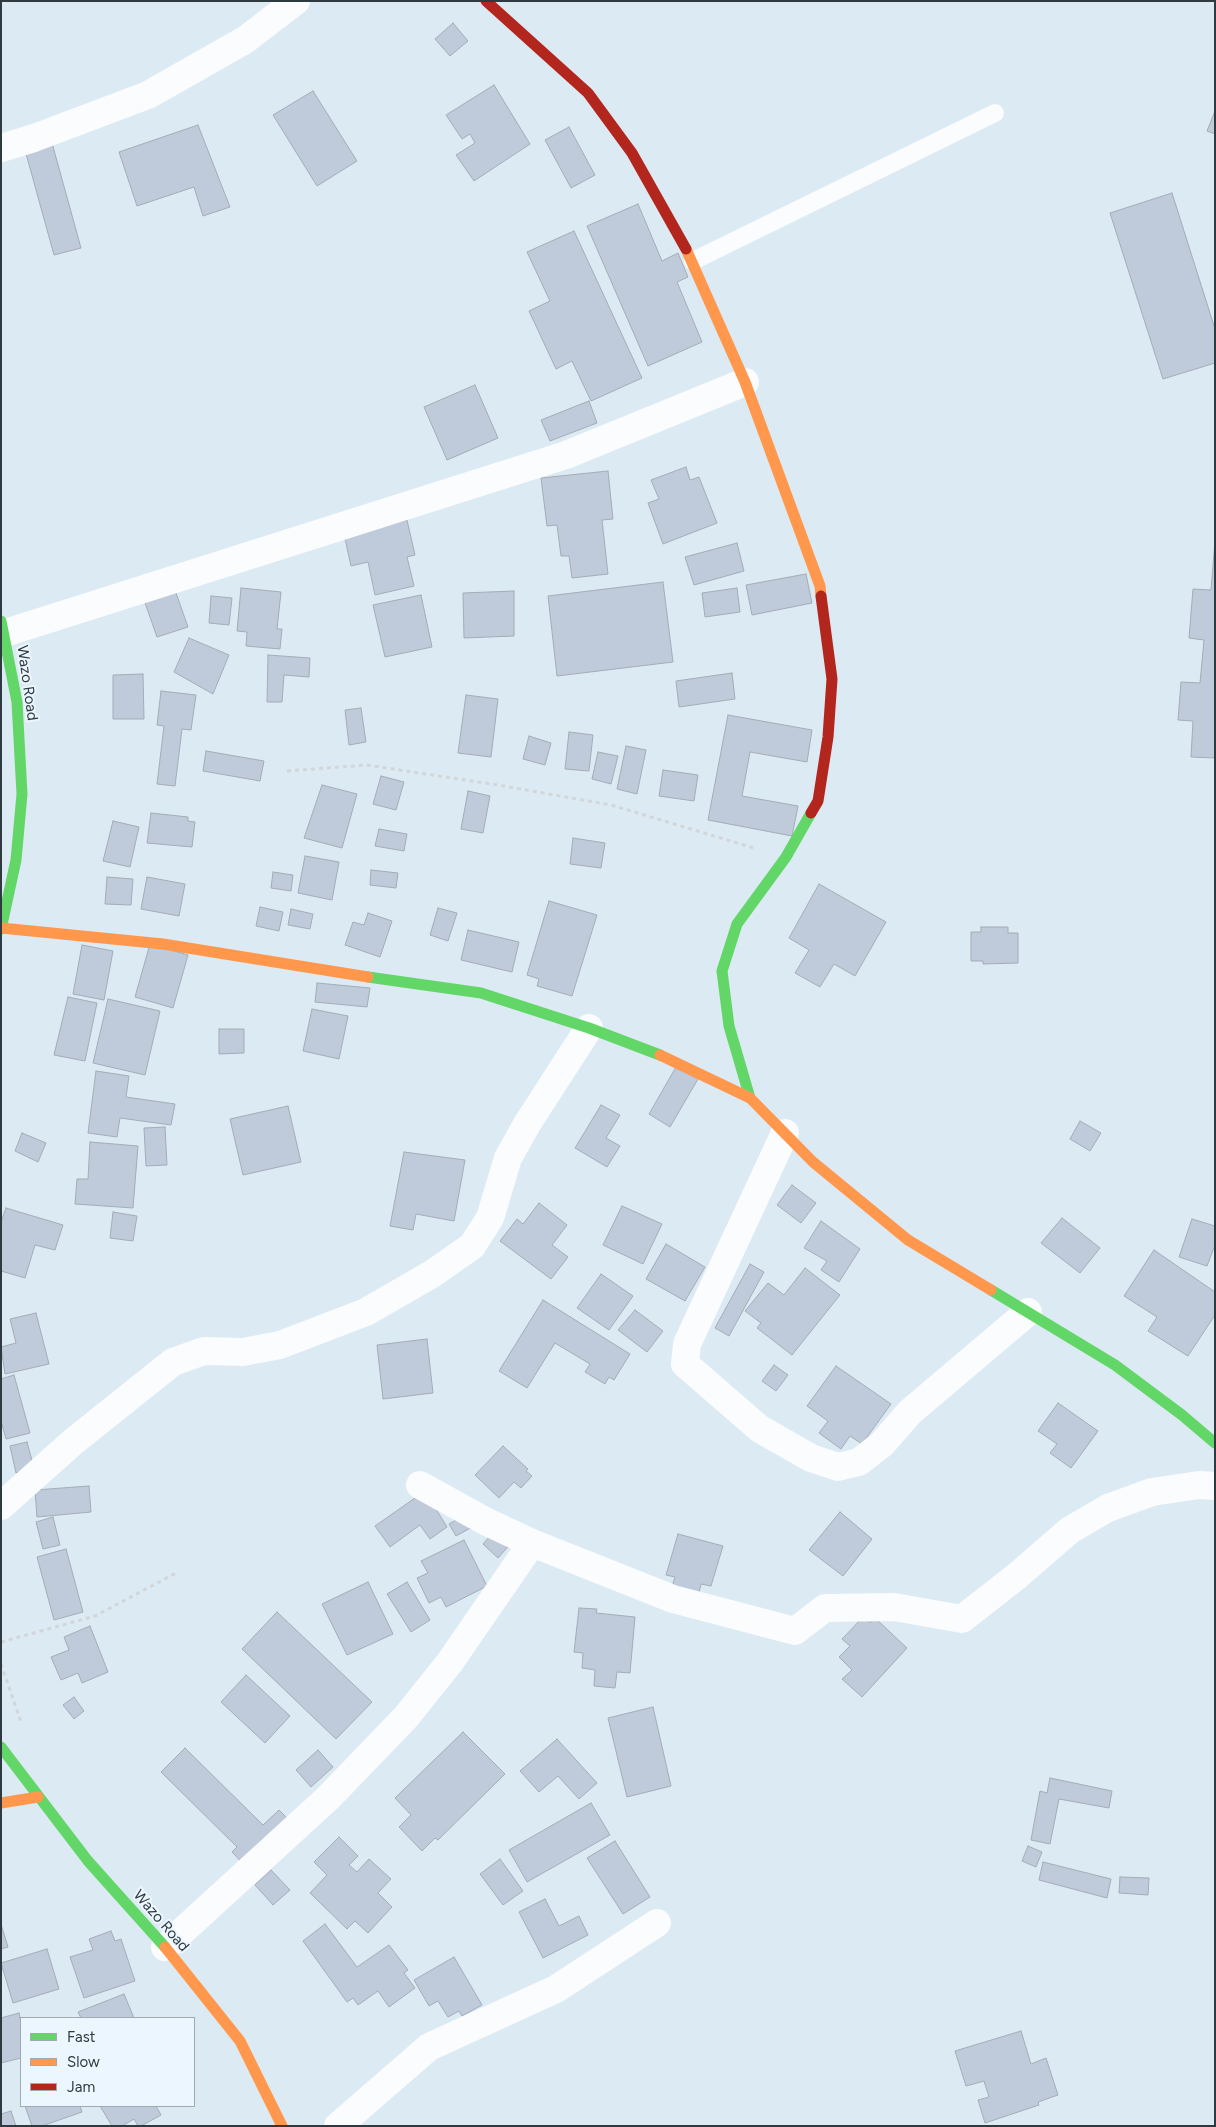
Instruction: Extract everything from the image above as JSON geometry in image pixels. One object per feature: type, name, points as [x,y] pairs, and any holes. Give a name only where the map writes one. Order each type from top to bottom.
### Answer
[{"type":"street","points":[[1,148],[34,138],[148,94],[245,40],[296,1]]},
{"type":"street","points":[[486,1],[588,93],[632,153],[693,261],[745,382],[820,586],[832,679],[828,736],[818,801],[786,857],[737,924],[722,971],[729,1026],[750,1098]]},
{"type":"street","points":[[3,627],[566,455],[745,382]]},
{"type":"street","name":"Wazo Road","points":[[1,929],[16,860],[22,794],[9,702],[3,627]]},
{"type":"street","points":[[1,929],[163,944],[345,974],[481,993],[590,1028],[662,1056],[750,1098],[813,1162],[908,1240],[1115,1365],[1182,1415],[1215,1443]]},
{"type":"street","points":[[1,1506],[74,1441],[174,1362],[204,1350],[243,1352],[280,1345],[358,1316],[432,1274],[472,1246],[490,1218],[508,1158],[517,1141],[590,1028]]},
{"type":"street","points":[[785,1134],[687,1344],[685,1364],[760,1429],[811,1458],[838,1468],[859,1462],[882,1444],[910,1412],[1028,1312]]},
{"type":"street","points":[[420,1485],[485,1521],[532,1543],[673,1599],[795,1631],[825,1608],[894,1607],[962,1619],[1017,1576],[1070,1530],[1108,1508],[1152,1492],[1199,1485],[1215,1486]]},
{"type":"street","points":[[166,1947],[328,1798],[406,1717],[450,1662],[532,1543]]},
{"type":"street","name":"Wazo Road","points":[[1,1747],[88,1861],[166,1947],[240,2041],[282,2126]]},
{"type":"street","points":[[1,1803],[38,1797]]},
{"type":"street","points":[[338,2126],[429,2047],[556,1989],[657,1924]]},
{"type":"lane","points":[[693,261],[995,113]]},
{"type":"path","points":[[287,771],[367,765],[507,787],[610,805],[786,857]]},
{"type":"path","points":[[1,1642],[95,1616],[176,1573]]},
{"type":"building","points":[[453,23],[468,41],[450,56],[435,39]]},
{"type":"building","points":[[494,85],[530,144],[474,181],[456,155],[475,143],[470,134],[462,139],[446,115]]},
{"type":"building","points":[[313,91],[357,161],[317,186],[273,115]]},
{"type":"building","points":[[1215,111],[1215,134],[1207,131]]},
{"type":"building","points":[[198,125],[230,207],[203,216],[194,187],[137,206],[119,152]]},
{"type":"building","points":[[569,127],[595,175],[571,188],[545,140]]},
{"type":"building","points":[[52,143],[81,248],[54,255],[25,150]]},
{"type":"building","points":[[1172,193],[1215,329],[1215,363],[1163,379],[1110,213]]},
{"type":"building","points":[[638,204],[662,261],[678,253],[688,277],[677,282],[702,342],[648,366],[587,226]]},
{"type":"building","points":[[574,231],[642,378],[591,401],[572,361],[556,369],[529,311],[550,301],[527,252]]},
{"type":"building","points":[[475,385],[498,438],[447,460],[424,407]]},
{"type":"building","points":[[589,401],[597,423],[550,441],[541,420]]},
{"type":"building","points":[[686,467],[690,480],[699,477],[717,523],[663,544],[648,503],[659,499],[651,480]]},
{"type":"building","points":[[608,471],[613,519],[602,520],[608,574],[572,578],[569,556],[561,556],[557,525],[547,526],[541,478]]},
{"type":"building","points":[[407,520],[415,555],[407,557],[414,586],[375,595],[368,562],[351,566],[344,534]]},
{"type":"building","points":[[1215,541],[1215,758],[1191,757],[1193,721],[1178,720],[1181,682],[1200,683],[1204,640],[1189,638],[1193,589],[1211,590]]},
{"type":"building","points":[[737,543],[744,571],[694,585],[685,557]]},
{"type":"building","points":[[806,574],[812,603],[752,615],[746,585]]},
{"type":"building","points":[[663,582],[673,662],[557,676],[548,596]]},
{"type":"building","points":[[241,588],[281,592],[277,629],[282,629],[280,649],[246,646],[247,632],[237,631]]},
{"type":"building","points":[[737,588],[740,612],[705,617],[702,593]]},
{"type":"building","points":[[175,590],[188,627],[157,637],[144,600]]},
{"type":"building","points":[[514,591],[514,636],[464,638],[463,593]]},
{"type":"building","points":[[421,595],[432,647],[385,657],[373,605]]},
{"type":"building","points":[[211,596],[232,598],[229,625],[209,623]]},
{"type":"building","points":[[189,638],[229,655],[213,694],[174,672]]},
{"type":"building","points":[[268,655],[310,658],[309,677],[284,675],[282,702],[267,702]]},
{"type":"building","points":[[732,673],[735,699],[679,707],[676,681]]},
{"type":"building","points":[[143,674],[144,719],[113,719],[113,675]]},
{"type":"building","points":[[161,691],[196,695],[191,730],[182,729],[175,786],[157,784],[164,726],[157,725]]},
{"type":"building","points":[[466,695],[498,699],[491,757],[458,753]]},
{"type":"building","points":[[361,708],[366,742],[349,745],[345,710]]},
{"type":"building","points":[[728,715],[812,730],[807,762],[750,752],[742,796],[798,806],[792,836],[708,820]]},
{"type":"building","points":[[569,732],[593,735],[589,771],[565,769]]},
{"type":"building","points":[[529,736],[551,743],[545,765],[523,759]]},
{"type":"building","points":[[626,746],[646,750],[637,794],[617,789]]},
{"type":"building","points":[[206,751],[264,761],[260,781],[203,771]]},
{"type":"building","points":[[598,752],[618,756],[611,784],[592,779]]},
{"type":"building","points":[[663,770],[698,775],[694,801],[659,796]]},
{"type":"building","points":[[381,776],[404,782],[396,810],[373,804]]},
{"type":"building","points":[[322,785],[357,794],[342,848],[304,838]]},
{"type":"building","points":[[468,791],[490,796],[483,833],[461,829]]},
{"type":"building","points":[[151,813],[188,817],[188,821],[195,822],[192,847],[147,843]]},
{"type":"building","points":[[113,821],[139,827],[130,867],[103,861]]},
{"type":"building","points":[[379,829],[407,834],[404,851],[375,846]]},
{"type":"building","points":[[573,838],[605,843],[601,868],[570,864]]},
{"type":"building","points":[[305,856],[339,862],[332,900],[298,893]]},
{"type":"building","points":[[371,870],[398,873],[396,888],[370,885]]},
{"type":"building","points":[[273,872],[293,875],[291,891],[271,888]]},
{"type":"building","points":[[107,877],[133,879],[131,905],[105,904]]},
{"type":"building","points":[[147,877],[185,884],[179,916],[141,909]]},
{"type":"building","points":[[819,884],[886,922],[855,976],[834,964],[820,987],[795,973],[809,950],[789,938]]},
{"type":"building","points":[[549,901],[597,915],[572,996],[537,986],[539,979],[527,975]]},
{"type":"building","points":[[260,907],[283,912],[279,931],[256,926]]},
{"type":"building","points":[[438,908],[457,913],[448,941],[430,935]]},
{"type":"building","points":[[291,909],[313,914],[310,929],[288,925]]},
{"type":"building","points":[[368,913],[392,921],[380,957],[345,945],[353,922],[364,925]]},
{"type":"building","points":[[981,927],[1008,927],[1008,933],[1018,933],[1018,963],[983,964],[983,961],[971,961],[971,932],[981,932]]},
{"type":"building","points":[[468,930],[519,942],[512,972],[461,960]]},
{"type":"building","points":[[150,944],[188,955],[173,1008],[135,997]]},
{"type":"building","points":[[82,945],[113,951],[104,1000],[73,994]]},
{"type":"building","points":[[317,983],[370,988],[367,1007],[315,1002]]},
{"type":"building","points":[[68,997],[97,1003],[85,1061],[54,1055]]},
{"type":"building","points":[[108,999],[160,1011],[145,1075],[93,1063]]},
{"type":"building","points":[[312,1009],[348,1016],[339,1059],[303,1051]]},
{"type":"building","points":[[219,1029],[244,1029],[244,1053],[219,1054]]},
{"type":"building","points":[[676,1067],[698,1079],[670,1127],[649,1114]]},
{"type":"building","points":[[96,1071],[129,1076],[126,1097],[175,1104],[171,1125],[120,1118],[117,1137],[88,1133]]},
{"type":"building","points":[[601,1105],[620,1115],[606,1138],[620,1146],[607,1167],[575,1148]]},
{"type":"building","points":[[288,1106],[301,1162],[243,1175],[230,1119]]},
{"type":"building","points":[[1080,1121],[1101,1133],[1090,1151],[1070,1139]]},
{"type":"building","points":[[165,1127],[167,1165],[146,1166],[144,1128]]},
{"type":"building","points":[[22,1133],[46,1143],[38,1162],[15,1151]]},
{"type":"building","points":[[90,1142],[138,1146],[133,1208],[75,1204],[77,1179],[88,1179]]},
{"type":"building","points":[[404,1152],[465,1160],[454,1221],[416,1214],[413,1230],[390,1226]]},
{"type":"building","points":[[792,1185],[816,1203],[801,1223],[777,1205]]},
{"type":"building","points":[[539,1203],[567,1225],[552,1245],[568,1257],[551,1279],[500,1241],[517,1219],[523,1224]]},
{"type":"building","points":[[622,1206],[662,1224],[643,1264],[603,1245]]},
{"type":"building","points":[[6,1208],[63,1225],[55,1250],[35,1245],[25,1278],[1,1271],[1,1222]]},
{"type":"building","points":[[113,1212],[137,1216],[133,1241],[110,1238]]},
{"type":"building","points":[[1062,1218],[1100,1248],[1080,1273],[1041,1243]]},
{"type":"building","points":[[1192,1219],[1215,1226],[1215,1245],[1207,1266],[1179,1257]]},
{"type":"building","points":[[821,1221],[860,1249],[839,1282],[821,1270],[827,1261],[804,1248]]},
{"type":"building","points":[[666,1244],[705,1267],[685,1301],[646,1279]]},
{"type":"building","points":[[1154,1250],[1215,1292],[1215,1315],[1188,1356],[1148,1331],[1157,1317],[1124,1296]]},
{"type":"building","points":[[750,1264],[764,1272],[729,1336],[715,1328]]},
{"type":"building","points":[[805,1268],[840,1295],[792,1355],[757,1328],[761,1323],[745,1311],[768,1283],[784,1295]]},
{"type":"building","points":[[601,1274],[633,1296],[609,1330],[577,1308]]},
{"type":"building","points":[[543,1300],[630,1354],[614,1380],[609,1377],[605,1384],[585,1372],[590,1364],[555,1343],[527,1388],[499,1371]]},
{"type":"building","points":[[635,1310],[663,1331],[647,1352],[618,1330]]},
{"type":"building","points":[[36,1313],[49,1364],[5,1374],[1,1347],[16,1343],[10,1319]]},
{"type":"building","points":[[427,1339],[433,1393],[383,1399],[377,1345]]},
{"type":"building","points":[[774,1365],[788,1375],[776,1391],[762,1381]]},
{"type":"building","points":[[836,1366],[891,1404],[862,1444],[850,1436],[841,1449],[819,1433],[828,1421],[807,1406]]},
{"type":"building","points":[[14,1375],[30,1433],[6,1439],[1,1421],[1,1379]]},
{"type":"building","points":[[1058,1403],[1098,1431],[1071,1468],[1050,1453],[1057,1444],[1038,1431]]},
{"type":"building","points":[[27,1442],[34,1468],[16,1473],[10,1446]]},
{"type":"building","points":[[503,1446],[528,1469],[526,1471],[532,1476],[521,1488],[514,1482],[499,1498],[475,1475]]},
{"type":"building","points":[[89,1486],[91,1512],[37,1517],[35,1490]]},
{"type":"building","points":[[425,1491],[447,1527],[430,1539],[420,1525],[390,1547],[375,1526]]},
{"type":"building","points":[[840,1512],[872,1539],[843,1576],[809,1550]]},
{"type":"building","points":[[469,1513],[476,1525],[456,1536],[449,1524]]},
{"type":"building","points":[[53,1517],[60,1545],[43,1549],[36,1522]]},
{"type":"building","points":[[497,1528],[513,1541],[498,1558],[483,1544]]},
{"type":"building","points":[[678,1534],[723,1546],[711,1586],[701,1584],[698,1597],[671,1590],[675,1577],[666,1575]]},
{"type":"building","points":[[464,1540],[487,1586],[446,1607],[441,1597],[429,1603],[417,1578],[428,1573],[421,1561]]},
{"type":"building","points":[[66,1549],[83,1612],[54,1620],[37,1557]]},
{"type":"building","points":[[368,1582],[393,1634],[347,1655],[322,1604]]},
{"type":"building","points":[[407,1582],[430,1620],[411,1632],[387,1594]]},
{"type":"building","points":[[579,1608],[597,1609],[596,1613],[635,1617],[630,1673],[617,1672],[615,1688],[594,1686],[595,1670],[582,1668],[583,1653],[574,1652]]},
{"type":"building","points":[[277,1612],[372,1702],[336,1739],[242,1649]]},
{"type":"building","points":[[864,1616],[870,1623],[875,1618],[907,1648],[862,1697],[842,1679],[852,1670],[839,1657],[850,1646],[842,1639]]},
{"type":"building","points":[[90,1626],[108,1672],[82,1683],[78,1673],[61,1680],[51,1657],[69,1650],[64,1637]]},
{"type":"building","points":[[246,1675],[290,1716],[265,1743],[221,1702]]},
{"type":"building","points":[[74,1697],[84,1711],[74,1719],[63,1705]]},
{"type":"building","points":[[653,1707],[671,1786],[627,1797],[608,1718]]},
{"type":"building","points":[[463,1732],[505,1774],[438,1840],[435,1838],[422,1851],[399,1827],[411,1815],[395,1798]]},
{"type":"building","points":[[557,1739],[597,1783],[579,1799],[558,1776],[539,1792],[520,1771]]},
{"type":"building","points":[[185,1748],[263,1825],[279,1810],[292,1823],[247,1868],[232,1852],[237,1847],[161,1772]]},
{"type":"building","points":[[318,1750],[333,1767],[311,1787],[296,1770]]},
{"type":"building","points":[[1050,1778],[1112,1791],[1109,1808],[1059,1799],[1050,1844],[1031,1840],[1040,1791],[1047,1793]]},
{"type":"building","points":[[591,1803],[610,1835],[527,1882],[509,1850]]},
{"type":"building","points":[[339,1837],[358,1856],[349,1865],[357,1872],[369,1859],[391,1879],[378,1893],[392,1907],[368,1933],[355,1921],[347,1929],[310,1893],[327,1875],[314,1862]]},
{"type":"building","points":[[615,1841],[650,1897],[623,1914],[587,1858]]},
{"type":"building","points":[[1028,1846],[1042,1852],[1036,1867],[1022,1861]]},
{"type":"building","points":[[500,1859],[523,1891],[503,1905],[480,1874]]},
{"type":"building","points":[[1043,1862],[1111,1879],[1107,1898],[1039,1880]]},
{"type":"building","points":[[271,1870],[290,1890],[273,1905],[255,1885]]},
{"type":"building","points":[[1120,1877],[1149,1878],[1148,1895],[1119,1893]]},
{"type":"building","points":[[545,1899],[559,1926],[579,1916],[588,1935],[543,1958],[519,1912]]},
{"type":"building","points":[[1,1924],[8,1947],[1,1949]]},
{"type":"building","points":[[325,1924],[357,1967],[389,1945],[408,1970],[404,1973],[415,1988],[389,2007],[378,1991],[358,2005],[353,1998],[347,2002],[303,1941]]},
{"type":"building","points":[[111,1931],[115,1941],[121,1939],[135,1981],[84,1998],[70,1957],[93,1950],[89,1939]]},
{"type":"building","points":[[47,1949],[59,1989],[13,2003],[1,1963]]},
{"type":"building","points":[[454,1957],[482,2005],[462,2016],[459,2011],[448,2017],[438,2001],[429,2006],[414,1980]]},
{"type":"building","points":[[124,1994],[134,2017],[80,2017],[78,2012]]},
{"type":"building","points":[[19,2013],[20,2018],[20,2058],[1,2063],[1,2018]]},
{"type":"building","points":[[1021,2031],[1031,2064],[1046,2058],[1058,2095],[1038,2102],[1039,2105],[985,2123],[978,2100],[989,2097],[984,2081],[966,2086],[955,2051]]},
{"type":"building","points":[[25,2107],[80,2107],[82,2112],[42,2126],[32,2126]]},
{"type":"building","points":[[101,2107],[157,2107],[161,2115],[141,2126],[138,2126],[134,2119],[122,2126],[112,2126]]},
{"type":"building","points":[[11,2111],[16,2126],[1,2126],[1,2114]]},
{"type":"traffic: fast","points":[[1,621],[17,702],[22,794],[16,860],[1,929]]},
{"type":"traffic: fast","points":[[750,1098],[729,1026],[722,971],[737,924],[786,857],[811,813]]},
{"type":"traffic: fast","points":[[368,977],[481,993],[589,1028],[660,1055]]},
{"type":"traffic: fast","points":[[991,1290],[1115,1365],[1182,1415],[1215,1443]]},
{"type":"traffic: fast","points":[[1,1747],[88,1861],[165,1947]]},
{"type":"traffic: slow","points":[[686,249],[745,382],[820,586],[821,596]]},
{"type":"traffic: slow","points":[[1,928],[163,944],[368,977]]},
{"type":"traffic: slow","points":[[660,1055],[750,1098],[813,1162],[908,1240],[991,1290]]},
{"type":"traffic: slow","points":[[1,1803],[38,1797]]},
{"type":"traffic: slow","points":[[165,1947],[240,2041],[282,2126]]},
{"type":"traffic: jam","points":[[486,1],[588,93],[632,153],[686,249]]},
{"type":"traffic: jam","points":[[811,813],[818,801],[828,737],[832,679],[821,596]]}]
